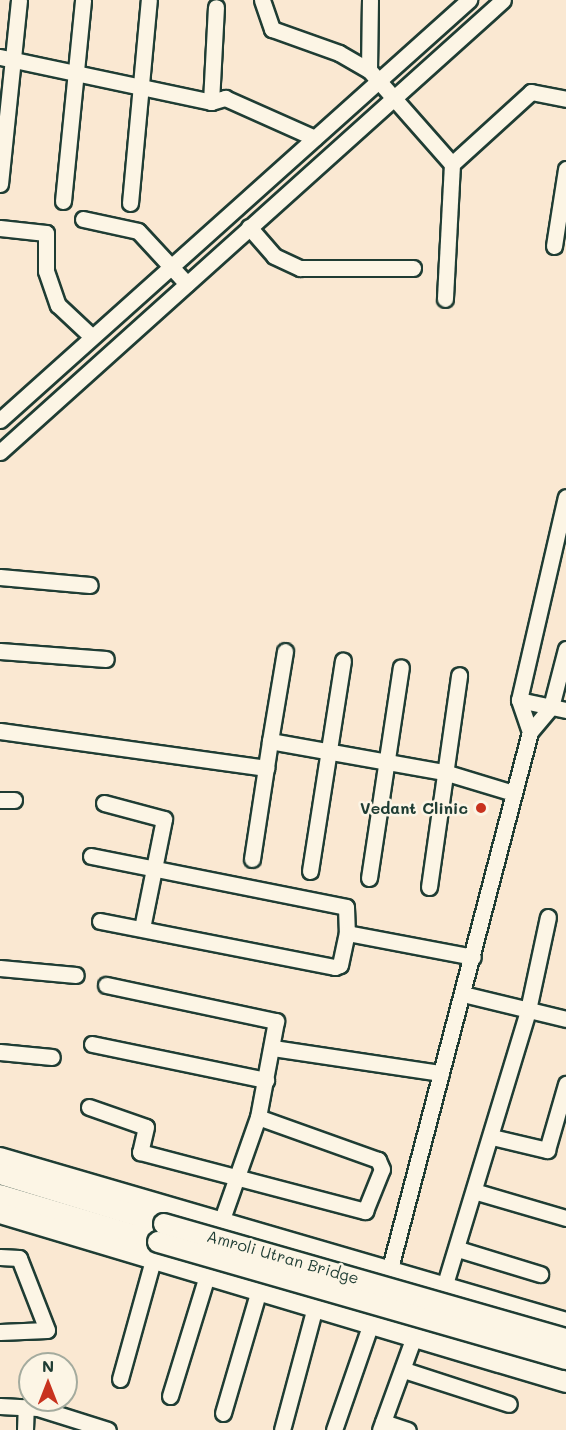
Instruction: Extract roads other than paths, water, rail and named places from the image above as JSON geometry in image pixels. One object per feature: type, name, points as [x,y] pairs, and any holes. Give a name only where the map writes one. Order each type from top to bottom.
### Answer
[{"type":"main road","points":[[0,1158],[445,1284],[566,1323]]},
{"type":"main road","name":"Amroli Utran Bridge","points":[[0,1174],[158,1242],[566,1339]]},
{"type":"main road","name":"Amroli Utran Bridge","points":[[0,1195],[566,1359]]},
{"type":"main road","points":[[0,1213],[158,1242],[207,1276],[415,1334],[566,1382]]},
{"type":"street","points":[[0,184],[7,57],[20,0]]},
{"type":"street","points":[[63,201],[83,0]]},
{"type":"street","points":[[130,203],[149,0]]},
{"type":"street","points":[[262,0],[272,29],[339,52],[373,76],[452,164],[446,299]]},
{"type":"street","points":[[370,0],[373,76]]},
{"type":"street","points":[[0,420],[91,336],[315,138],[373,76],[469,0]]},
{"type":"street","points":[[0,452],[503,0]]},
{"type":"street","points":[[211,102],[216,7]]},
{"type":"street","points":[[7,57],[211,102],[225,98],[315,138]]},
{"type":"street","points":[[452,164],[531,92],[566,99]]},
{"type":"street","points":[[554,246],[566,169]]},
{"type":"street","points":[[82,219],[138,231],[187,284]]},
{"type":"street","points":[[249,227],[274,256],[300,268],[413,268]]},
{"type":"street","points":[[0,228],[46,233],[46,271],[58,305],[91,336]]},
{"type":"street","points":[[334,1430],[390,1268],[530,732],[519,700],[566,497]]},
{"type":"street","points":[[0,577],[90,585]]},
{"type":"street","points":[[530,732],[559,709],[566,649]]},
{"type":"street","points":[[0,651],[106,659]]},
{"type":"street","points":[[252,859],[285,651]]},
{"type":"street","points":[[310,871],[343,661]]},
{"type":"street","points":[[369,878],[401,667]]},
{"type":"street","points":[[429,887],[459,675]]},
{"type":"street","points":[[519,700],[559,709]]},
{"type":"street","points":[[0,731],[266,768]]},
{"type":"street","points":[[270,741],[444,772],[513,793]]},
{"type":"street","points":[[104,803],[162,816],[142,928]]},
{"type":"street","points":[[91,856],[346,907],[347,933],[340,965],[335,967],[100,921]]},
{"type":"street","points":[[445,1284],[477,1192],[528,1010],[548,917]]},
{"type":"street","points":[[347,933],[473,957]]},
{"type":"street","points":[[0,968],[76,975]]},
{"type":"street","points":[[106,986],[272,1017],[273,1048],[258,1117],[236,1173],[222,1219]]},
{"type":"street","points":[[463,994],[566,1018]]},
{"type":"street","points":[[93,1044],[266,1080]]},
{"type":"street","points":[[273,1048],[441,1073]]},
{"type":"street","points":[[0,1052],[52,1057]]},
{"type":"street","points":[[492,1137],[547,1150],[566,1083]]},
{"type":"street","points":[[89,1107],[146,1127],[140,1152],[236,1173],[360,1210],[368,1207],[382,1169],[378,1160],[258,1117]]},
{"type":"street","points":[[477,1192],[566,1218]]},
{"type":"street","points":[[120,1378],[158,1242]]},
{"type":"street","points":[[458,1249],[540,1274]]},
{"type":"street","points":[[0,1257],[19,1258],[47,1330],[0,1332]]},
{"type":"street","points":[[170,1396],[207,1276]]},
{"type":"street","points":[[223,1413],[259,1290]]},
{"type":"street","points":[[282,1430],[315,1307]]},
{"type":"street","points":[[408,1430],[382,1426],[404,1370],[415,1334]]},
{"type":"street","points":[[404,1370],[509,1404]]},
{"type":"street","points":[[0,1406],[18,1407]]},
{"type":"street","points":[[25,1430],[26,1412]]},
{"type":"street","points":[[44,1412],[106,1429]]},
{"type":"place","name":"Vedant Clinic","points":[[481,808]]}]
